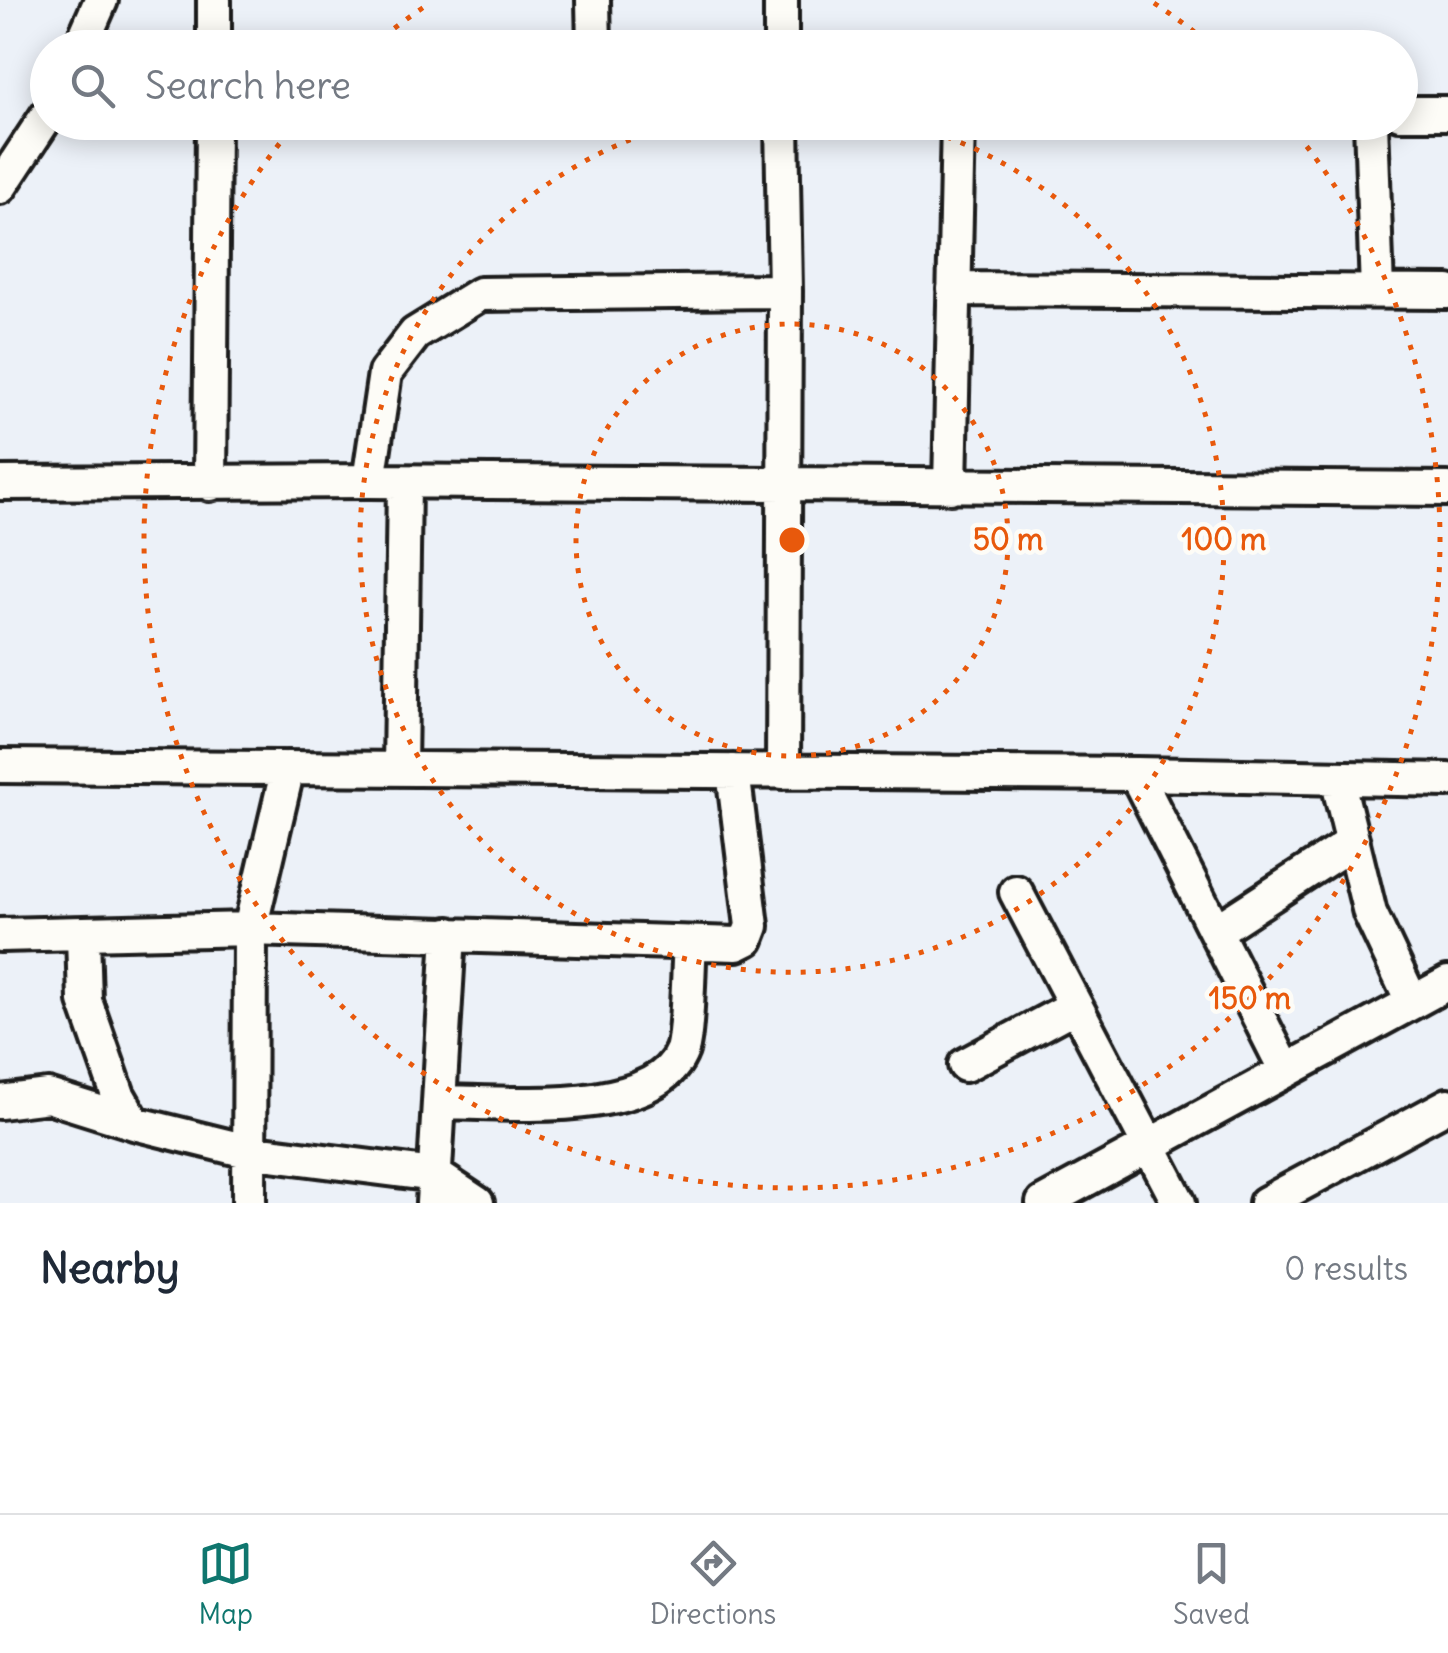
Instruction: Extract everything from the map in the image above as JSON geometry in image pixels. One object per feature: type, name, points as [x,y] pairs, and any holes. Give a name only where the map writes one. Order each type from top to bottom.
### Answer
[{"type":"street","points":[[88,30],[101,0]]},
{"type":"street","points":[[214,0],[214,30]]},
{"type":"street","points":[[593,0],[594,30]]},
{"type":"street","points":[[781,0],[781,30]]},
{"type":"street","points":[[1418,113],[1448,113]]},
{"type":"street","points":[[0,187],[31,140]]},
{"type":"street","points":[[210,484],[213,140]]},
{"type":"street","points":[[782,140],[783,772]]},
{"type":"street","points":[[950,487],[958,140]]},
{"type":"street","points":[[1372,140],[1378,291]]},
{"type":"street","points":[[954,289],[1448,292]]},
{"type":"street","points":[[368,482],[385,373],[415,334],[480,294],[785,292]]},
{"type":"street","points":[[400,769],[404,482]]},
{"type":"street","points":[[0,483],[1448,489]]},
{"type":"street","points":[[0,766],[1448,780]]},
{"type":"street","points":[[250,1203],[250,929],[288,768]]},
{"type":"street","points":[[0,936],[250,929],[737,944],[747,939],[752,926],[733,772]]},
{"type":"street","points":[[1136,774],[1286,1071]]},
{"type":"street","points":[[1337,778],[1370,913],[1412,1002]]},
{"type":"street","points":[[1216,931],[1353,842]]},
{"type":"street","points":[[1016,892],[1179,1203]]},
{"type":"street","points":[[83,934],[86,1002],[118,1094],[134,1124]]},
{"type":"street","points":[[434,1189],[449,934]]},
{"type":"street","points":[[440,1102],[583,1102],[634,1092],[666,1072],[682,1049],[690,943]]},
{"type":"street","points":[[1043,1203],[1448,983]]},
{"type":"street","points":[[965,1066],[1075,1006]]},
{"type":"street","points":[[0,1102],[48,1096],[134,1124],[434,1189],[477,1203]]},
{"type":"street","points":[[1266,1203],[1446,1111]]}]
